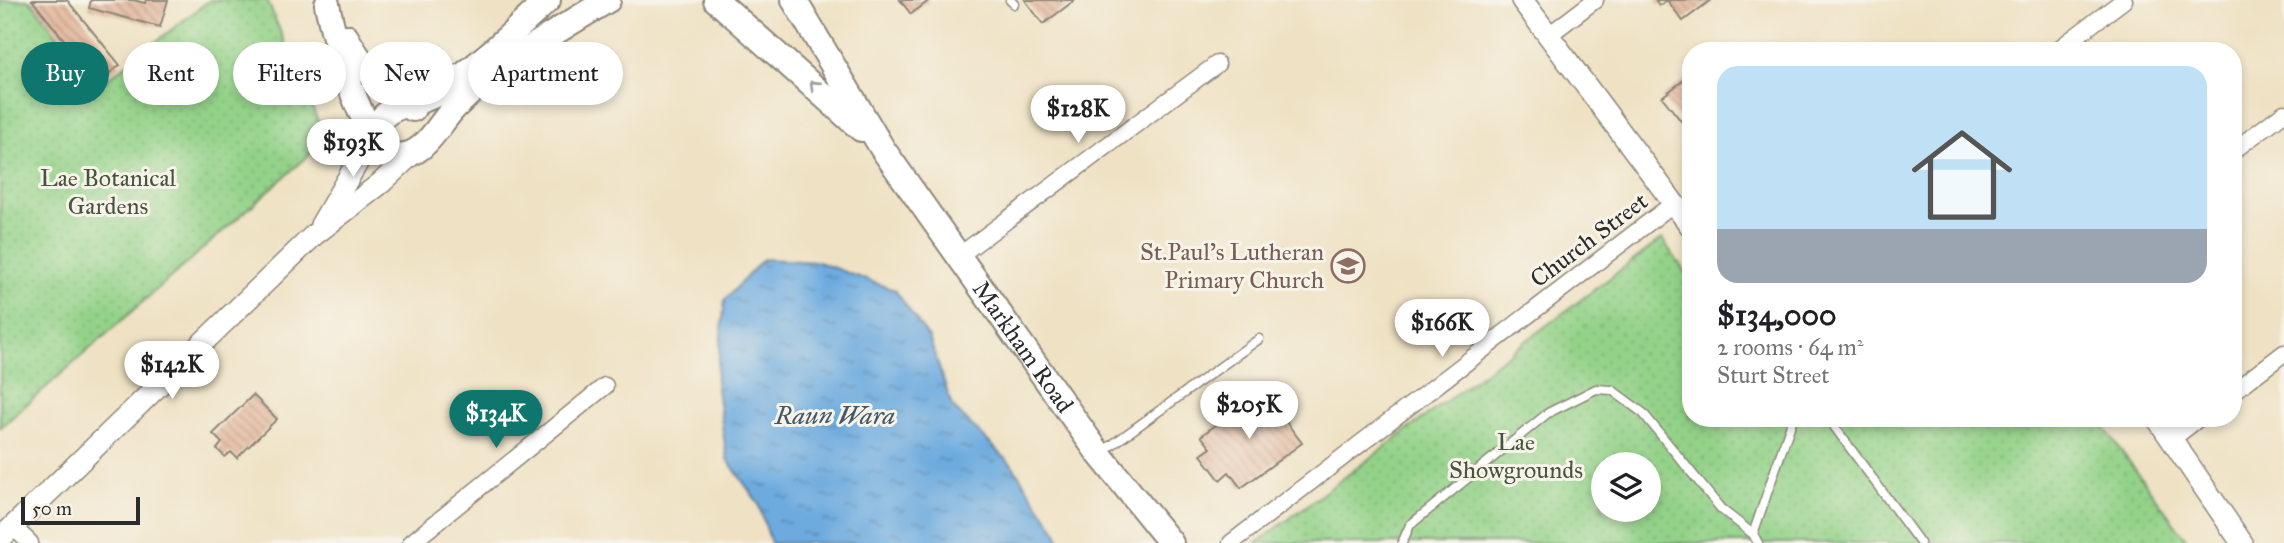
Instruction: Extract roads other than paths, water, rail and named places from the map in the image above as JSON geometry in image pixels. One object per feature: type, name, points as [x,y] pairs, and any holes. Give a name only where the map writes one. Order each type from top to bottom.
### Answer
[{"type":"main road","points":[[454,79],[548,0]]},
{"type":"main road","points":[[6,533],[314,235],[381,184],[422,146],[455,107],[543,40],[608,0]]},
{"type":"main road","name":"Markham Road","points":[[716,0],[882,148]]},
{"type":"main road","name":"Markham Road","points":[[794,0],[882,148],[1099,454],[1171,543]]},
{"type":"main road","points":[[1522,0],[1682,213]]},
{"type":"main road","points":[[326,2],[360,61]]},
{"type":"main road","points":[[326,2],[338,48],[372,137],[391,154],[399,156],[422,146],[428,128],[424,120],[406,105]]},
{"type":"main road","points":[[314,235],[384,115],[403,105]]},
{"type":"main road","points":[[2163,427],[2242,543]]},
{"type":"street","points":[[1549,35],[1595,0]]},
{"type":"street","points":[[2068,42],[2124,0]]},
{"type":"street","points":[[960,255],[1217,64]]},
{"type":"street","points":[[2242,143],[2284,113]]},
{"type":"street","name":"Church Street","points":[[1231,543],[1675,203]]},
{"type":"street","points":[[2242,385],[2284,353]]},
{"type":"street","points":[[411,543],[605,386]]},
{"type":"street","points":[[2172,439],[2187,427]]},
{"type":"street","points":[[6,533],[30,543]]},
{"type":"lane","points":[[1099,454],[1259,339]]},
{"type":"lane","points":[[1402,543],[1410,525],[1548,413],[1596,390],[1612,390],[1643,413],[1721,509],[1753,534],[1758,543]]},
{"type":"lane","points":[[1753,534],[1790,427]]},
{"type":"lane","points":[[1835,427],[1920,543]]},
{"type":"water","name":"Raun Wara","points":[[763,259],[818,262],[895,290],[929,338],[952,406],[1012,465],[1057,532],[1060,543],[771,543],[758,503],[727,459],[716,382],[725,300]]},
{"type":"place","name":"St.Paul's Lutheran Primary Church","points":[[1348,266]]},
{"type":"park label","name":"Lae Botanical Gardens","points":[[108,192]]},
{"type":"park label","name":"Lae Showgrounds","points":[[1516,456]]}]
